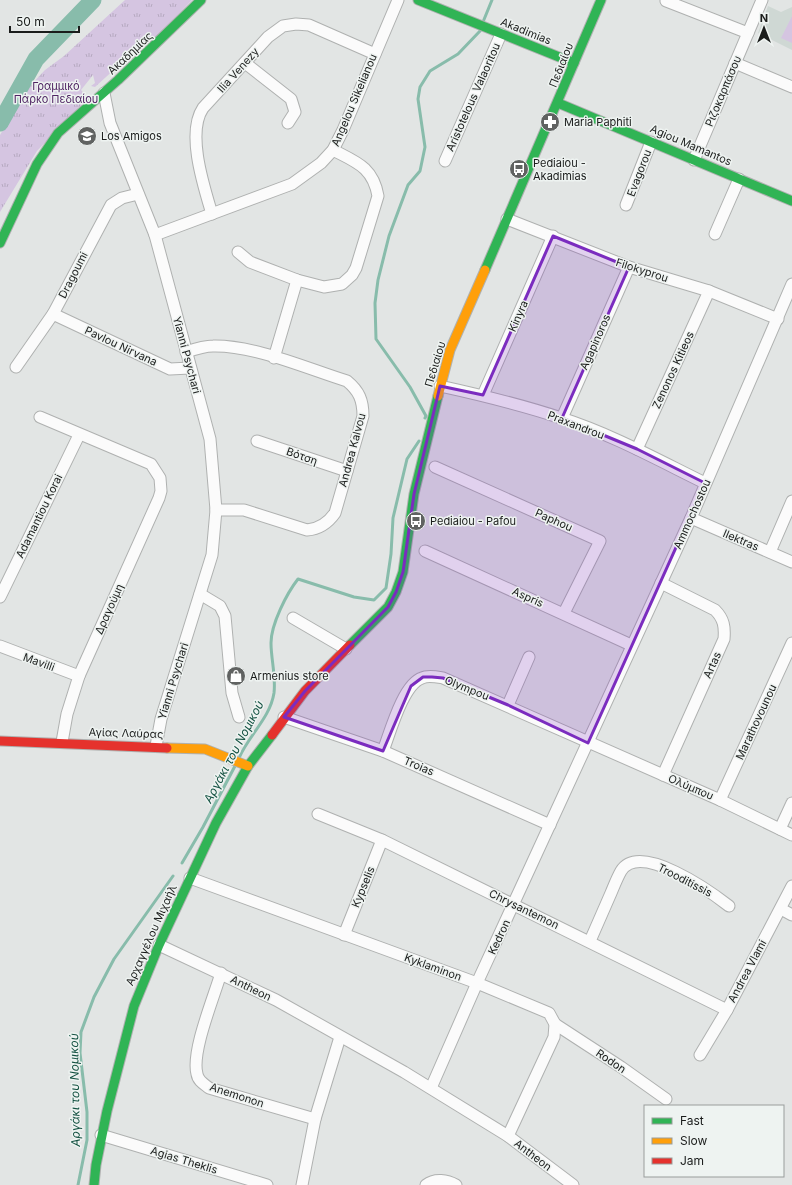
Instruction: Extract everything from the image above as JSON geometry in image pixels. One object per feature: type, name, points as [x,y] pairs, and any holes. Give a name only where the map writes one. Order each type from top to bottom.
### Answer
[{"type":"street","name":"Ακαδημίας","points":[[0,243],[27,185],[45,151],[64,127],[156,46],[201,0]]},
{"type":"street","name":"Angelou Sikelianou","points":[[155,234],[292,184],[321,163],[333,150],[398,0]]},
{"type":"street","name":"Akadimias","points":[[418,0],[574,63]]},
{"type":"street","name":"Πεδιαίου","points":[[284,717],[305,691],[388,607],[396,592],[403,572],[414,494],[450,350],[558,103],[601,0]]},
{"type":"street","name":"Ριζοκαρπάσου","points":[[694,160],[762,0]]},
{"type":"street","points":[[666,1],[748,33]]},
{"type":"street","name":"Ilia Venezy","points":[[212,214],[200,167],[197,121],[203,108],[274,31],[283,26],[296,24],[309,25],[375,54]]},
{"type":"street","name":"Aristotelous Valaoritou","points":[[445,161],[500,34]]},
{"type":"street","points":[[245,63],[291,99],[295,112],[288,123]]},
{"type":"street","points":[[735,64],[792,87]]},
{"type":"street","name":"Yianni Psychari","points":[[104,93],[110,123],[155,234],[210,439],[216,510],[212,555],[161,719],[156,746]]},
{"type":"street","name":"Agiou Mamantos","points":[[558,103],[792,201]]},
{"type":"street","name":"Yianni Psychari","points":[[88,105],[99,111],[110,123]]},
{"type":"street","name":"Evagorou","points":[[626,205],[651,142]]},
{"type":"street","points":[[238,252],[250,262],[297,280],[324,287],[333,287],[342,284],[352,275],[378,196],[374,179],[369,172],[362,166],[333,150]]},
{"type":"street","points":[[716,234],[739,179]]},
{"type":"street","name":"Dragoumi","points":[[16,367],[53,314],[105,215],[116,202],[138,194]]},
{"type":"street","name":"Filokyprou","points":[[507,219],[629,267],[708,291],[778,319]]},
{"type":"street","name":"Kinyra","points":[[483,395],[552,236]]},
{"type":"street","name":"Agapinoros","points":[[562,418],[629,267]]},
{"type":"street","points":[[274,358],[297,280]]},
{"type":"street","name":"Ammochostou","points":[[588,743],[631,645],[690,518],[792,284]]},
{"type":"street","name":"Zenonos Kitieos","points":[[637,449],[708,291]]},
{"type":"street","name":"Pavlou Nirvana","points":[[53,314],[170,369],[190,368]]},
{"type":"street","name":"Andrea Kalvou","points":[[186,352],[203,347],[226,347],[274,358],[347,381],[356,389],[362,402],[363,416],[335,513],[330,520],[314,529],[301,529],[244,510],[216,510]]},
{"type":"street","name":"Praxandrou","points":[[440,386],[483,395],[562,418],[637,449],[705,483]]},
{"type":"street","points":[[40,417],[79,435]]},
{"type":"street","name":"Δραγούμη","points":[[62,742],[67,714],[79,676],[161,491],[160,478],[151,464],[145,460],[79,435]]},
{"type":"street","name":"Adamantiou Korai","points":[[0,597],[79,435]]},
{"type":"street","name":"Βότση","points":[[257,440],[347,472]]},
{"type":"street","name":"Paphou","points":[[435,467],[600,541],[564,613]]},
{"type":"street","points":[[770,552],[792,501]]},
{"type":"street","name":"Ilektras","points":[[690,518],[792,562]]},
{"type":"street","name":"Aspris","points":[[425,551],[564,613],[631,645]]},
{"type":"street","name":"Artas","points":[[661,583],[715,610],[721,616],[724,629],[724,638],[663,775]]},
{"type":"street","points":[[200,594],[220,606],[225,616],[232,693],[239,717]]},
{"type":"street","points":[[293,618],[346,649]]},
{"type":"street","name":"Marathovounou","points":[[720,800],[792,644]]},
{"type":"street","name":"Mavilli","points":[[0,646],[79,676]]},
{"type":"street","points":[[508,705],[529,657]]},
{"type":"street","name":"Olympou","points":[[383,752],[406,694],[411,686],[423,677],[443,678],[508,705],[588,743]]},
{"type":"street","name":"Troias","points":[[284,717],[430,770],[550,825]]},
{"type":"street","name":"Αρχαγγέλου Μιχαήλ","points":[[94,1185],[102,1135],[134,1006],[159,944],[245,765],[284,717]]},
{"type":"street","name":"Αγίας Λαύρας","points":[[0,741],[62,742],[205,749],[245,765]]},
{"type":"street","name":"Ολύμπου","points":[[588,743],[720,800],[792,835]]},
{"type":"street","name":"Kedron","points":[[431,1088],[477,983],[588,743]]},
{"type":"street","points":[[780,829],[792,803]]},
{"type":"street","name":"Chrysantemon","points":[[318,814],[382,840],[590,941],[727,1010]]},
{"type":"street","name":"Kypselis","points":[[344,935],[382,840]]},
{"type":"street","name":"Trooditissis","points":[[590,941],[621,870],[634,863],[650,862],[661,866],[704,887],[729,906]]},
{"type":"street","name":"Kyklaminon","points":[[190,878],[477,983],[543,1009],[549,1013],[555,1024]]},
{"type":"street","name":"Andrea Vlami","points":[[700,1055],[727,1010],[792,886]]},
{"type":"street","points":[[781,909],[792,915]]},
{"type":"street","name":"Antheon","points":[[159,944],[276,1000],[431,1088],[455,1105],[508,1136],[572,1185]]},
{"type":"street","name":"Anemonon","points":[[221,973],[197,1052],[197,1076],[201,1082],[209,1088],[315,1119]]},
{"type":"street","points":[[508,1136],[554,1036],[555,1024]]},
{"type":"street","name":"Rodon","points":[[555,1024],[621,1067],[666,1099]]},
{"type":"street","points":[[302,1185],[315,1119],[340,1036]]},
{"type":"street","name":"Agias Theklis","points":[[102,1135],[267,1185]]},
{"type":"street","points":[[426,1185],[442,1180],[456,1185]]},
{"type":"highlighted area","points":[[553,236],[629,267],[562,418],[637,449],[705,483],[588,743],[508,705],[443,678],[432,677],[423,677],[411,686],[383,751],[284,717],[305,691],[388,607],[396,592],[403,572],[414,494],[440,386],[483,395]]},
{"type":"shaded area","points":[[768,6],[781,12],[792,7],[792,50],[758,33]]},
{"type":"green space","name":"Γραμμικό Πάρκο Πεδιαίου","points":[[125,0],[192,0],[155,39],[139,47],[95,87],[91,86],[95,83],[93,75],[81,90],[88,98],[37,151],[0,212],[0,135],[29,87],[45,70],[64,56]]},
{"type":"green space","points":[[792,16],[792,43],[781,38]]},
{"type":"waterway","points":[[0,123],[36,59],[93,0]]},
{"type":"waterway","name":"Αργάκι του Νομικού","points":[[483,22],[492,0]]},
{"type":"waterway","name":"Αργάκι του Νομικού","points":[[425,418],[426,416],[410,387],[376,339],[375,303],[378,280],[389,236],[408,185],[420,171],[425,147],[418,99],[420,87],[430,71],[458,54],[480,31]]},
{"type":"waterway","name":"Αργάκι του Νομικού","points":[[239,758],[264,718],[272,702],[274,693],[274,674],[271,649],[272,635],[280,609],[298,579],[354,597],[374,600],[386,588],[391,554],[393,518],[407,459],[419,441]]},
{"type":"waterway","name":"Αργάκι του Νομικού","points":[[182,863],[235,766]]},
{"type":"waterway","name":"Αργάκι του Νομικού","points":[[78,1185],[87,1140],[87,1112],[80,1053],[81,1032],[94,997],[114,959],[173,876]]},
{"type":"traffic: fast","points":[[0,243],[37,164],[58,133],[118,80],[201,0]]},
{"type":"traffic: fast","points":[[418,0],[574,63]]},
{"type":"traffic: fast","points":[[485,270],[601,0]]},
{"type":"traffic: fast","points":[[558,103],[792,201]]},
{"type":"traffic: fast","points":[[350,645],[388,607],[396,592],[403,572],[414,494],[438,396]]},
{"type":"traffic: fast","points":[[94,1185],[96,1165],[107,1111],[134,1006],[159,945],[216,823],[248,766],[272,735]]},
{"type":"traffic: slow","points":[[438,396],[450,350],[485,270]]},
{"type":"traffic: slow","points":[[167,748],[205,749],[248,766]]},
{"type":"traffic: jam","points":[[272,735],[305,691],[350,645]]},
{"type":"traffic: jam","points":[[0,741],[167,748]]},
{"type":"place","name":"Maria Paphiti","points":[[550,122]]},
{"type":"place","name":"Los Amigos","points":[[87,136]]},
{"type":"place","name":"Pediaiou - Akadimias","points":[[519,169]]},
{"type":"place","name":"Pediaiou - Pafou","points":[[416,521]]},
{"type":"place","name":"Armenius store","points":[[236,676]]}]
